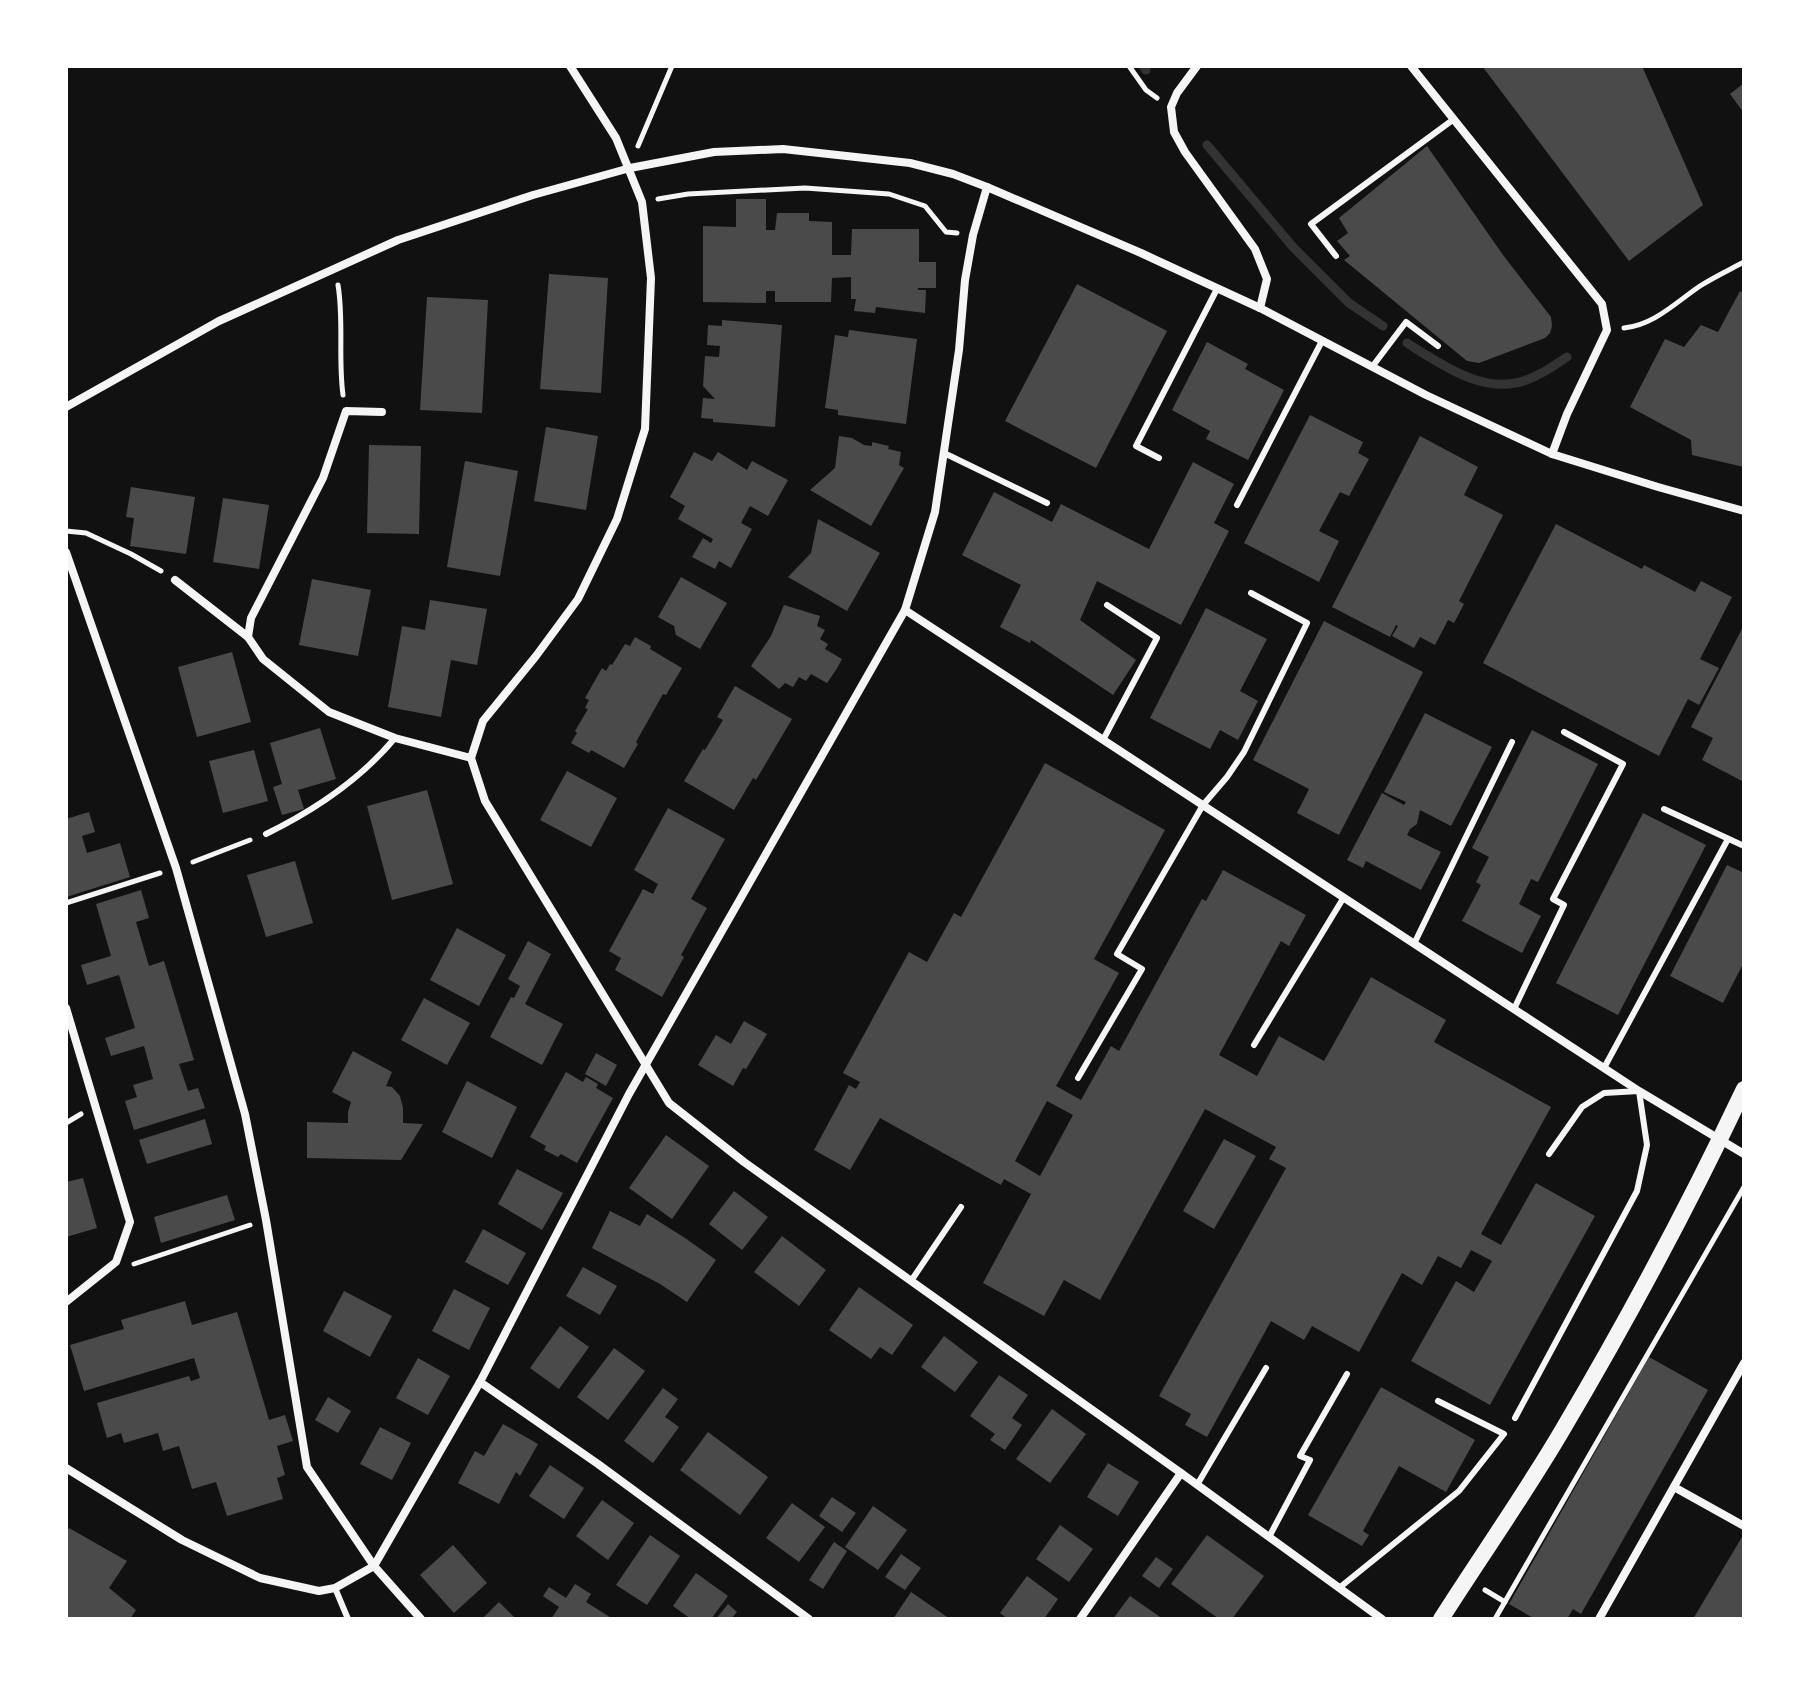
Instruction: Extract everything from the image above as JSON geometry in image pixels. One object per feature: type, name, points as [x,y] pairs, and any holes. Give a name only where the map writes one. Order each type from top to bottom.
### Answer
[{"type":"main road","points":[[1441,1619],[1562,1431],[1643,1288],[1744,1089]]},
{"type":"street","points":[[570,66],[616,138],[642,202],[651,278],[645,429],[617,519],[578,599],[483,721],[471,758],[485,801],[669,1103],[744,1162],[1382,1619]]},
{"type":"street","points":[[1197,66],[1177,93],[1171,107],[1174,132],[1255,249],[1267,279],[1260,308]]},
{"type":"street","points":[[1411,66],[1602,304],[1607,330],[1567,414],[1552,454]]},
{"type":"street","points":[[66,407],[219,321],[398,240],[533,195],[630,168],[714,152],[783,149],[910,163],[953,174],[1141,253],[1260,308],[1426,395],[1552,454],[1744,511]]},
{"type":"street","points":[[66,1468],[182,1540],[260,1578],[319,1591],[335,1588],[374,1566],[480,1382],[646,1064],[905,610],[935,512],[959,350],[965,280],[973,235],[987,187]]},
{"type":"street","points":[[248,637],[251,618],[323,478],[346,411],[382,412]]},
{"type":"street","points":[[66,552],[176,868],[245,1114],[307,1467],[374,1566],[421,1619]]},
{"type":"street","points":[[175,580],[248,637],[263,659],[329,712],[395,738],[471,758]]},
{"type":"street","points":[[905,610],[1639,1091],[1744,1154]]},
{"type":"street","points":[[66,1008],[130,1222],[116,1262],[66,1302]]},
{"type":"street","points":[[1599,1619],[1744,1363]]},
{"type":"street","points":[[480,1382],[598,1464],[809,1619]]},
{"type":"street","points":[[1080,1619],[1181,1473]]},
{"type":"street","points":[[1674,1487],[1744,1526]]},
{"type":"lane","points":[[1336,256],[1311,224],[1454,119]]},
{"type":"lane","points":[[1159,458],[1136,446],[1217,289]]},
{"type":"lane","points":[[1372,367],[1406,322],[1438,346]]},
{"type":"lane","points":[[1237,505],[1322,341]]},
{"type":"lane","points":[[944,453],[1047,503]]},
{"type":"lane","points":[[1078,1078],[1142,969],[1117,954],[1203,805],[1244,752],[1307,623],[1251,593]]},
{"type":"lane","points":[[1103,740],[1157,638],[1107,605]]},
{"type":"lane","points":[[1514,1009],[1564,905],[1553,899],[1623,764],[1564,732]]},
{"type":"lane","points":[[266,834],[301,817],[344,788],[395,738]]},
{"type":"lane","points":[[1414,944],[1512,742]]},
{"type":"lane","points":[[1664,809],[1744,846]]},
{"type":"lane","points":[[1604,1068],[1728,839]]},
{"type":"lane","points":[[1254,1045],[1344,897]]},
{"type":"lane","points":[[1515,1418],[1637,1191],[1647,1145],[1639,1091],[1604,1093],[1582,1107],[1549,1154]]},
{"type":"lane","points":[[911,1281],[961,1207]]},
{"type":"lane","points":[[1197,1485],[1266,1368]]},
{"type":"lane","points":[[1269,1537],[1310,1460],[1300,1456],[1347,1374]]},
{"type":"lane","points":[[1339,1588],[1459,1491],[1504,1434],[1438,1401]]},
{"type":"lane","points":[[335,1588],[348,1619]]},
{"type":"path","points":[[630,168],[672,66]]},
{"type":"path","points":[[1129,66],[1146,90],[1171,107]]},
{"type":"path","points":[[642,202],[688,194],[805,188],[889,194],[925,206],[946,232],[973,235]]},
{"type":"path","points":[[1607,330],[1639,327],[1702,285],[1744,262]]},
{"type":"path","points":[[335,268],[340,298],[340,371],[346,411]]},
{"type":"path","points":[[66,531],[86,533],[131,554],[175,580]]},
{"type":"path","points":[[66,903],[176,868],[266,834]]},
{"type":"path","points":[[1495,1619],[1744,1187]]},
{"type":"path","points":[[116,1262],[134,1264],[266,1220]]},
{"type":"building","points":[[1482,66],[1642,66],[1703,205],[1629,261]]},
{"type":"building","points":[[1744,83],[1744,113],[1730,94]]},
{"type":"building","points":[[1427,146],[1503,255],[1551,317],[1550,333],[1545,338],[1479,363],[1467,361],[1344,260],[1350,256],[1337,241],[1348,233],[1339,218]]},
{"type":"building","points":[[736,199],[766,199],[766,230],[775,230],[777,213],[809,213],[809,221],[832,222],[832,255],[851,255],[852,229],[919,229],[919,262],[936,262],[936,288],[918,288],[926,290],[925,313],[876,307],[875,313],[854,311],[856,299],[851,299],[851,277],[832,278],[831,302],[775,302],[775,291],[766,291],[766,303],[703,302],[703,226],[736,227]]},
{"type":"building","points":[[549,274],[608,278],[601,393],[540,389]]},
{"type":"building","points":[[1077,284],[1167,331],[1096,468],[1005,421]]},
{"type":"building","points":[[1740,291],[1744,294],[1744,467],[1692,455],[1691,440],[1630,407],[1665,339],[1684,347],[1701,325],[1718,332]]},
{"type":"building","points":[[427,297],[488,300],[482,413],[420,410]]},
{"type":"building","points":[[722,320],[782,325],[775,427],[713,422],[713,419],[701,418],[703,398],[715,399],[703,386],[705,356],[719,357],[720,346],[707,345],[708,325],[722,326]]},
{"type":"building","points":[[849,330],[917,339],[906,424],[838,415],[838,410],[825,408],[835,335],[848,337]]},
{"type":"building","points":[[1207,342],[1248,364],[1245,369],[1284,390],[1248,460],[1206,439],[1210,431],[1172,410]]},
{"type":"building","points":[[1310,415],[1363,442],[1358,453],[1369,459],[1349,496],[1340,492],[1319,531],[1339,541],[1319,582],[1244,543]]},
{"type":"building","points":[[546,427],[598,436],[586,510],[534,501]]},
{"type":"building","points":[[839,436],[852,438],[864,445],[872,446],[872,442],[889,446],[888,449],[901,452],[899,465],[904,468],[871,526],[810,490],[835,468]]},
{"type":"building","points":[[1420,436],[1478,467],[1464,495],[1503,515],[1459,601],[1464,604],[1454,623],[1448,620],[1435,645],[1420,637],[1414,648],[1392,636],[1396,625],[1390,637],[1332,607]]},
{"type":"building","points":[[369,445],[421,446],[419,534],[367,533]]},
{"type":"building","points":[[694,452],[712,461],[718,452],[747,470],[752,461],[788,480],[768,516],[750,506],[741,523],[752,529],[731,568],[719,561],[715,569],[692,557],[703,538],[711,543],[713,539],[678,519],[685,506],[670,497]]},
{"type":"building","points":[[465,461],[518,471],[500,576],[447,567]]},
{"type":"building","points":[[1193,462],[1234,484],[1214,523],[1229,531],[1181,625],[1097,581],[1080,620],[1136,660],[1113,695],[1031,640],[1030,643],[1000,627],[1021,585],[962,555],[994,492],[1052,522],[1061,504],[1149,549]]},
{"type":"building","points":[[131,487],[195,497],[186,554],[130,546],[134,518],[126,517]]},
{"type":"building","points":[[223,498],[269,505],[259,569],[213,562]]},
{"type":"building","points":[[818,519],[880,553],[847,611],[788,577],[811,553]]},
{"type":"building","points":[[1556,524],[1642,569],[1644,565],[1695,592],[1701,581],[1732,597],[1700,659],[1719,668],[1699,705],[1688,699],[1659,756],[1483,663]]},
{"type":"building","points":[[681,577],[727,603],[700,649],[676,635],[674,626],[658,617]]},
{"type":"building","points":[[312,579],[371,590],[358,656],[299,645]]},
{"type":"building","points":[[430,600],[487,609],[477,665],[451,660],[441,717],[388,707],[402,626],[425,630]]},
{"type":"building","points":[[784,605],[820,616],[817,626],[825,630],[820,639],[828,644],[825,649],[842,659],[827,683],[811,674],[806,681],[799,677],[793,687],[785,683],[779,689],[751,666],[771,636]]},
{"type":"building","points":[[1206,608],[1267,639],[1240,691],[1258,701],[1238,740],[1220,730],[1210,749],[1150,718]]},
{"type":"building","points":[[1324,621],[1423,672],[1339,835],[1297,813],[1309,789],[1253,760]]},
{"type":"building","points":[[1744,625],[1744,782],[1702,760],[1713,738],[1691,727]]},
{"type":"building","points":[[635,637],[682,668],[666,695],[663,694],[624,768],[571,743],[588,709],[585,708],[589,700],[585,698],[602,668],[606,671],[625,644],[630,646]]},
{"type":"building","points":[[232,652],[251,722],[197,737],[178,667]]},
{"type":"building","points":[[735,686],[792,719],[756,780],[753,778],[734,810],[684,781],[723,720],[717,717]]},
{"type":"building","points":[[1425,713],[1492,747],[1451,826],[1420,810],[1417,824],[1407,835],[1441,852],[1421,890],[1366,861],[1363,868],[1347,860],[1382,793],[1404,805],[1406,802],[1384,792]]},
{"type":"building","points":[[320,728],[336,779],[298,790],[304,809],[282,815],[273,787],[282,784],[270,743]]},
{"type":"building","points":[[1532,730],[1598,764],[1538,882],[1531,879],[1519,904],[1541,916],[1522,953],[1462,921],[1481,885],[1476,882],[1489,857],[1472,848]]},
{"type":"building","points":[[254,750],[268,801],[223,813],[209,761]]},
{"type":"building","points":[[1045,763],[1165,830],[1094,959],[1119,973],[1056,1086],[1081,1100],[1111,1046],[1119,1051],[1202,899],[1206,901],[1223,870],[1306,915],[1289,946],[1281,941],[1219,1055],[1257,1076],[1279,1036],[1324,1061],[1371,977],[1446,1020],[1434,1042],[1551,1107],[1481,1234],[1501,1245],[1536,1183],[1595,1216],[1490,1405],[1411,1361],[1456,1281],[1474,1292],[1492,1261],[1471,1250],[1461,1268],[1438,1256],[1422,1285],[1402,1273],[1359,1352],[1312,1326],[1304,1340],[1271,1321],[1207,1437],[1185,1425],[1191,1414],[1159,1396],[1286,1168],[1269,1159],[1276,1147],[1205,1109],[1100,1300],[1064,1280],[1044,1316],[983,1283],[1031,1194],[1004,1179],[1001,1185],[880,1118],[850,1170],[814,1150],[849,1085],[856,1089],[860,1082],[843,1073],[909,952],[927,962],[954,913],[961,917]],"holes":[[[1047,1101],[1073,1115],[1040,1176],[1015,1161]]]},
{"type":"building","points":[[567,771],[617,798],[591,847],[540,820]]},
{"type":"building","points":[[427,790],[453,884],[392,900],[367,806]]},
{"type":"building","points":[[668,808],[725,839],[691,899],[707,908],[662,997],[615,970],[621,958],[609,951],[643,889],[653,894],[658,884],[634,870]]},
{"type":"building","points":[[89,812],[95,832],[82,836],[87,853],[120,843],[130,877],[66,897],[66,819]]},
{"type":"building","points":[[1643,813],[1706,845],[1618,1015],[1556,983]]},
{"type":"building","points":[[295,861],[313,923],[266,937],[247,875]]},
{"type":"building","points":[[1727,865],[1744,873],[1744,962],[1723,1003],[1670,976]]},
{"type":"building","points":[[141,890],[149,918],[136,922],[149,966],[164,961],[194,1060],[179,1064],[188,1091],[198,1088],[205,1108],[134,1130],[125,1101],[137,1097],[133,1085],[153,1079],[144,1046],[111,1056],[105,1038],[135,1028],[119,975],[87,985],[81,965],[111,956],[96,904]]},
{"type":"building","points":[[457,928],[506,955],[479,1006],[430,980]]},
{"type":"building","points":[[528,941],[551,954],[525,1004],[563,1024],[542,1065],[490,1037],[520,986],[508,979]]},
{"type":"building","points":[[424,998],[470,1023],[447,1065],[401,1040]]},
{"type":"building","points":[[744,1021],[767,1034],[733,1086],[698,1065],[716,1035],[731,1044]]},
{"type":"building","points":[[353,1051],[392,1072],[386,1086],[392,1087],[400,1096],[403,1123],[423,1124],[401,1160],[307,1158],[307,1122],[348,1123],[351,1102],[332,1092]]},
{"type":"building","points":[[596,1053],[617,1065],[606,1086],[585,1074]]},
{"type":"building","points":[[566,1072],[583,1082],[586,1077],[598,1084],[596,1088],[613,1098],[577,1163],[561,1154],[558,1157],[544,1150],[546,1146],[530,1137]]},
{"type":"building","points":[[467,1081],[517,1107],[492,1158],[442,1132]]},
{"type":"building","points":[[205,1119],[212,1144],[147,1164],[139,1140]]},
{"type":"building","points":[[666,1135],[709,1166],[672,1219],[629,1188]]},
{"type":"building","points":[[1224,1139],[1256,1156],[1214,1229],[1183,1211]]},
{"type":"building","points":[[517,1169],[563,1193],[542,1230],[498,1204]]},
{"type":"building","points":[[83,1178],[97,1228],[66,1237],[66,1182]]},
{"type":"building","points":[[734,1191],[768,1217],[742,1250],[709,1224]]},
{"type":"building","points":[[227,1195],[235,1220],[161,1243],[154,1217]]},
{"type":"building","points":[[610,1211],[640,1226],[647,1214],[716,1260],[687,1302],[592,1248]]},
{"type":"building","points":[[483,1229],[526,1253],[508,1285],[465,1262]]},
{"type":"building","points":[[782,1236],[826,1270],[799,1306],[754,1272]]},
{"type":"building","points":[[583,1267],[617,1286],[600,1315],[566,1296]]},
{"type":"building","points":[[859,1287],[913,1325],[892,1355],[880,1347],[871,1359],[829,1330]]},
{"type":"building","points":[[454,1289],[490,1308],[469,1350],[432,1331]]},
{"type":"building","points":[[344,1291],[392,1316],[370,1357],[323,1331]]},
{"type":"building","points":[[185,1301],[192,1325],[237,1312],[269,1420],[285,1415],[293,1441],[277,1446],[285,1475],[277,1478],[283,1499],[227,1516],[216,1482],[192,1489],[179,1446],[163,1451],[158,1433],[124,1443],[121,1433],[107,1438],[97,1403],[189,1376],[191,1381],[200,1378],[194,1358],[84,1391],[70,1345],[124,1329],[121,1320]]},
{"type":"building","points":[[560,1326],[589,1347],[559,1389],[530,1368]]},
{"type":"building","points":[[944,1336],[978,1362],[955,1392],[921,1367]]},
{"type":"building","points":[[614,1348],[645,1371],[608,1420],[577,1397]]},
{"type":"building","points":[[1649,1357],[1708,1390],[1581,1614],[1573,1609],[1567,1619],[1535,1619],[1509,1604]]},
{"type":"building","points":[[418,1358],[450,1376],[428,1415],[396,1398]]},
{"type":"building","points":[[999,1375],[1028,1395],[1012,1418],[1022,1425],[1005,1450],[990,1440],[995,1434],[970,1416]]},
{"type":"building","points":[[1381,1387],[1475,1440],[1446,1492],[1399,1466],[1363,1531],[1369,1535],[1362,1546],[1308,1515]]},
{"type":"building","points":[[663,1388],[678,1399],[665,1417],[679,1427],[653,1463],[624,1441]]},
{"type":"building","points":[[328,1397],[351,1411],[338,1433],[315,1420]]},
{"type":"building","points":[[1052,1409],[1086,1434],[1050,1483],[1016,1459]]},
{"type":"building","points":[[503,1424],[538,1444],[520,1476],[516,1472],[499,1504],[458,1483],[475,1451],[484,1456]]},
{"type":"building","points":[[380,1427],[411,1443],[392,1480],[360,1464]]},
{"type":"building","points":[[708,1432],[768,1477],[740,1515],[680,1470]]},
{"type":"building","points":[[1108,1463],[1139,1482],[1118,1516],[1087,1497]]},
{"type":"building","points":[[550,1465],[584,1488],[564,1519],[529,1496]]},
{"type":"building","points":[[832,1497],[856,1513],[842,1532],[819,1516]]},
{"type":"building","points":[[602,1500],[634,1523],[608,1560],[576,1536]]},
{"type":"building","points":[[792,1503],[825,1527],[799,1562],[766,1538]]},
{"type":"building","points":[[873,1506],[907,1530],[878,1570],[845,1547]]},
{"type":"building","points":[[1060,1525],[1093,1549],[1069,1582],[1036,1559]]},
{"type":"building","points":[[69,1528],[127,1561],[109,1588],[136,1610],[130,1619],[66,1619],[66,1534]]},
{"type":"building","points":[[650,1535],[680,1556],[647,1605],[616,1585]]},
{"type":"building","points":[[1207,1535],[1264,1576],[1232,1619],[1219,1619],[1171,1584]]},
{"type":"building","points":[[1742,1537],[1744,1619],[1693,1619]]},
{"type":"building","points":[[834,1542],[847,1551],[823,1589],[809,1580]]},
{"type":"building","points":[[453,1545],[487,1583],[454,1613],[420,1575]]},
{"type":"building","points":[[901,1554],[921,1568],[905,1590],[885,1577]]},
{"type":"building","points":[[1156,1557],[1173,1569],[1159,1588],[1142,1576]]},
{"type":"building","points":[[696,1573],[728,1596],[711,1619],[691,1619],[673,1606]]},
{"type":"building","points":[[1027,1576],[1058,1599],[1044,1619],[1008,1619],[1000,1613]]},
{"type":"building","points":[[575,1584],[591,1594],[586,1602],[613,1619],[551,1619],[559,1607],[543,1596],[549,1587],[566,1598]]},
{"type":"building","points":[[911,1592],[950,1619],[893,1619]]},
{"type":"building","points":[[1130,1596],[1163,1619],[1113,1619]]},
{"type":"building","points":[[499,1602],[516,1619],[482,1619]]},
{"type":"building","points":[[728,1604],[737,1612],[731,1619],[716,1619]]},
{"type":"waterway","points":[[1143,66],[1146,70]]},
{"type":"waterway","points":[[1207,145],[1293,247],[1349,303],[1383,326]]},
{"type":"waterway","points":[[1407,343],[1465,376],[1497,384],[1513,384],[1529,379],[1567,357]]}]
